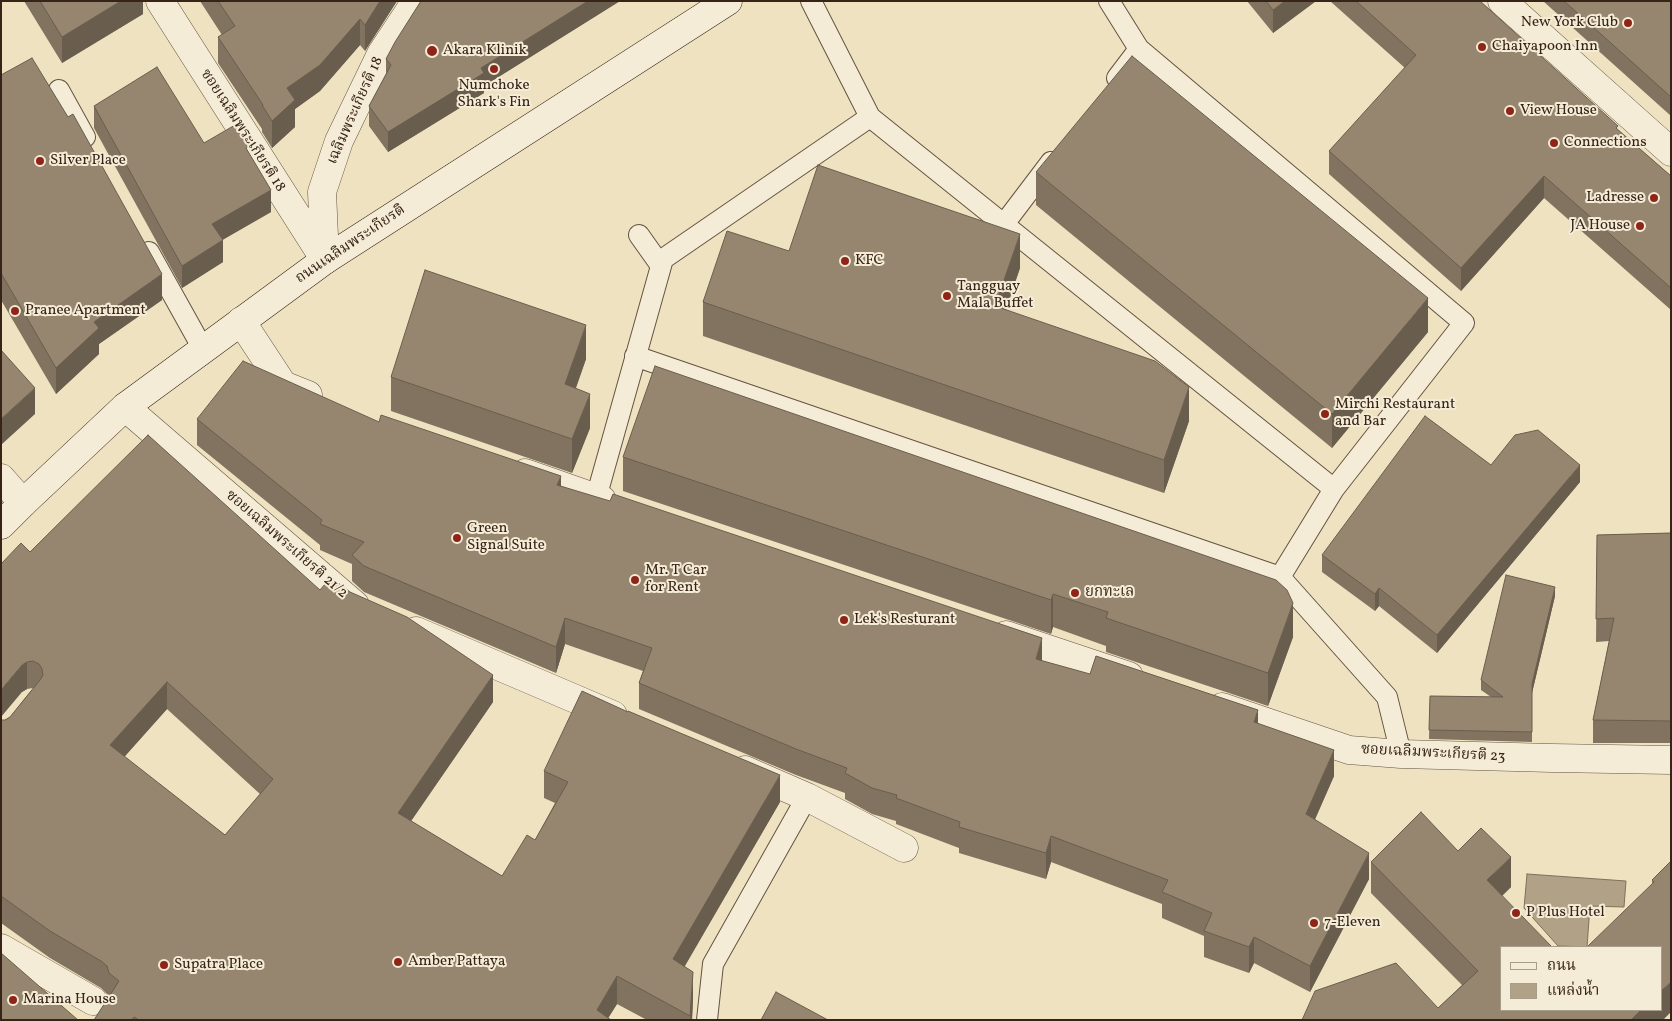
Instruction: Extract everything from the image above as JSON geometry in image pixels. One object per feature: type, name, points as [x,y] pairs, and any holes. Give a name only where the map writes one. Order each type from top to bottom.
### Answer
[{"type":"street","name":"ซอยเฉลิมพระเกียรติ 18","points":[[160,1],[325,260]]},
{"type":"street","name":"เฉลิมพระเกียรติ 18","points":[[325,260],[322,192],[339,141],[381,54],[416,1]]},
{"type":"street","name":"ถนนเฉลิมพระเกียรติ","points":[[1,526],[23,502],[125,407],[325,260],[728,1]]},
{"type":"street","points":[[1502,1],[1671,152]]},
{"type":"street","points":[[241,321],[283,385],[334,406]]},
{"type":"street","name":"ซอยเฉลิมพระเกียรติ 21/2","points":[[125,407],[356,606],[636,724]]},
{"type":"street","points":[[505,467],[624,508]]},
{"type":"street","points":[[1,478],[23,502]]},
{"type":"street","points":[[982,627],[1152,684]]},
{"type":"street","name":"ซอยเฉลิมพระเกียรติ 23","points":[[1199,700],[1350,750],[1401,754],[1671,760]]},
{"type":"street","points":[[726,762],[807,797],[904,848]]},
{"type":"street","points":[[1,948],[93,1001]]},
{"type":"lane","points":[[811,1],[870,117],[1334,489]]},
{"type":"lane","points":[[1108,1],[1140,49],[1464,323],[1334,489],[1280,577]]},
{"type":"lane","points":[[1104,94],[1140,49]]},
{"type":"lane","points":[[59,90],[92,151]]},
{"type":"lane","points":[[596,498],[663,259],[870,117]]},
{"type":"lane","points":[[1004,224],[1063,148]]},
{"type":"lane","points":[[639,236],[661,266]]},
{"type":"lane","points":[[140,237],[203,349]]},
{"type":"lane","points":[[635,356],[1280,577],[1387,697],[1401,754]]},
{"type":"lane","points":[[706,1020],[713,964],[807,797]]},
{"type":"water","points":[[1527,874],[1626,881],[1624,907],[1590,906],[1587,946],[1558,946],[1524,908]]},
{"type":"building","points":[[40,1],[121,1],[62,37]]},
{"type":"building","points":[[218,1],[380,1],[365,25],[360,19],[320,65],[287,88],[295,100],[272,121],[218,37],[235,26]]},
{"type":"building","points":[[421,1],[588,1],[481,68],[484,73],[388,132],[369,106],[391,65],[386,59]]},
{"type":"building","points":[[1266,1],[1285,1],[1273,10]]},
{"type":"building","points":[[1356,1],[1480,1],[1618,126],[1616,128],[1671,176],[1671,288],[1544,176],[1461,268],[1329,151],[1416,55]]},
{"type":"building","points":[[1564,1],[1671,1],[1671,97]]},
{"type":"building","points":[[1132,56],[1428,298],[1332,414],[1036,172]]},
{"type":"building","points":[[32,58],[68,117],[73,114],[162,274],[94,322],[99,328],[56,368],[1,273],[1,75]]},
{"type":"building","points":[[157,67],[204,143],[235,125],[248,147],[246,148],[271,190],[212,224],[223,240],[182,266],[94,106]]},
{"type":"building","points":[[818,165],[1020,234],[995,306],[1155,361],[1189,387],[1164,460],[703,302],[727,231],[789,251]]},
{"type":"building","points":[[425,270],[586,325],[565,384],[590,394],[572,439],[391,377]]},
{"type":"building","points":[[1,350],[35,388],[1,419]]},
{"type":"building","points":[[243,361],[379,422],[381,415],[561,476],[557,485],[610,501],[613,494],[1042,638],[1036,659],[1090,674],[1096,656],[1258,710],[1254,722],[1334,750],[1306,814],[1369,853],[1310,966],[1254,937],[1249,947],[1204,931],[1212,913],[1162,892],[1168,880],[1051,836],[1046,853],[959,827],[960,822],[896,798],[897,795],[872,788],[845,773],[847,768],[796,749],[639,683],[652,648],[565,618],[556,647],[364,566],[352,555],[364,542],[320,524],[322,520],[197,419]]},
{"type":"building","points":[[655,366],[1276,580],[1287,590],[1293,603],[1268,673],[1106,618],[1108,612],[1053,594],[1051,600],[623,457]]},
{"type":"building","points":[[1425,416],[1491,465],[1515,435],[1538,430],[1580,465],[1437,635],[1379,588],[1375,594],[1322,555]]},
{"type":"building","points":[[148,435],[320,590],[331,577],[350,592],[407,617],[493,675],[398,813],[502,876],[527,835],[535,840],[568,782],[544,771],[582,691],[780,775],[673,959],[693,972],[690,1016],[617,976],[597,1010],[611,1020],[139,1020],[134,1017],[131,1020],[94,1020],[119,981],[109,973],[107,966],[101,961],[50,931],[1,896],[1,720],[10,717],[43,675],[39,664],[33,661],[27,662],[22,665],[1,690],[1,564],[21,543],[30,552]],"holes":[[[167,682],[273,779],[225,835],[110,745]]]},
{"type":"building","points":[[1671,533],[1671,721],[1593,720],[1614,618],[1596,619],[1597,535]]},
{"type":"building","points":[[1506,575],[1555,587],[1532,684],[1532,732],[1429,730],[1430,696],[1503,697],[1481,680]]},
{"type":"building","points":[[1421,812],[1458,851],[1481,828],[1511,857],[1487,880],[1551,946],[1500,946],[1500,1011],[1640,1011],[1631,1020],[1302,1020],[1315,991],[1396,963],[1438,1008],[1478,971],[1371,862]]},
{"type":"building","points":[[1671,861],[1671,982],[1662,990],[1662,946],[1588,946],[1654,882],[1652,880]]},
{"type":"building","points":[[1,953],[78,1020],[1,1020]]},
{"type":"building","points":[[776,992],[828,1020],[761,1020]]},
{"type":"place","name":"New York Club","points":[[1628,23]]},
{"type":"place","name":"Chaiyapoon Inn","points":[[1482,47]]},
{"type":"place","name":"Akara Klinik","points":[[432,51]]},
{"type":"place","name":"Numchoke Shark's Fin","points":[[494,69]]},
{"type":"place","name":"View House","points":[[1510,111]]},
{"type":"place","name":"Connections","points":[[1554,143]]},
{"type":"place","name":"Silver Place","points":[[40,161]]},
{"type":"place","name":"Ladresse","points":[[1654,198]]},
{"type":"place","name":"JA House","points":[[1640,226]]},
{"type":"place","name":"KFC","points":[[845,261]]},
{"type":"place","name":"Tangguay Mala Buffet","points":[[947,296]]},
{"type":"place","name":"Pranee Apartment","points":[[15,311]]},
{"type":"place","name":"Mirchi Restaurant and Bar","points":[[1325,414]]},
{"type":"place","name":"Green Signal Suite","points":[[457,538]]},
{"type":"place","name":"Mr. T Car for Rent","points":[[635,580]]},
{"type":"place","name":"ยกทะเล","points":[[1075,593]]},
{"type":"place","name":"Lek's Resturant","points":[[844,620]]},
{"type":"place","name":"P Plus Hotel","points":[[1516,913]]},
{"type":"place","name":"7-Eleven","points":[[1314,923]]},
{"type":"place","name":"Amber Pattaya","points":[[398,962]]},
{"type":"place","name":"Supatra Place","points":[[164,965]]},
{"type":"place","name":"Marina House","points":[[13,1000]]}]
